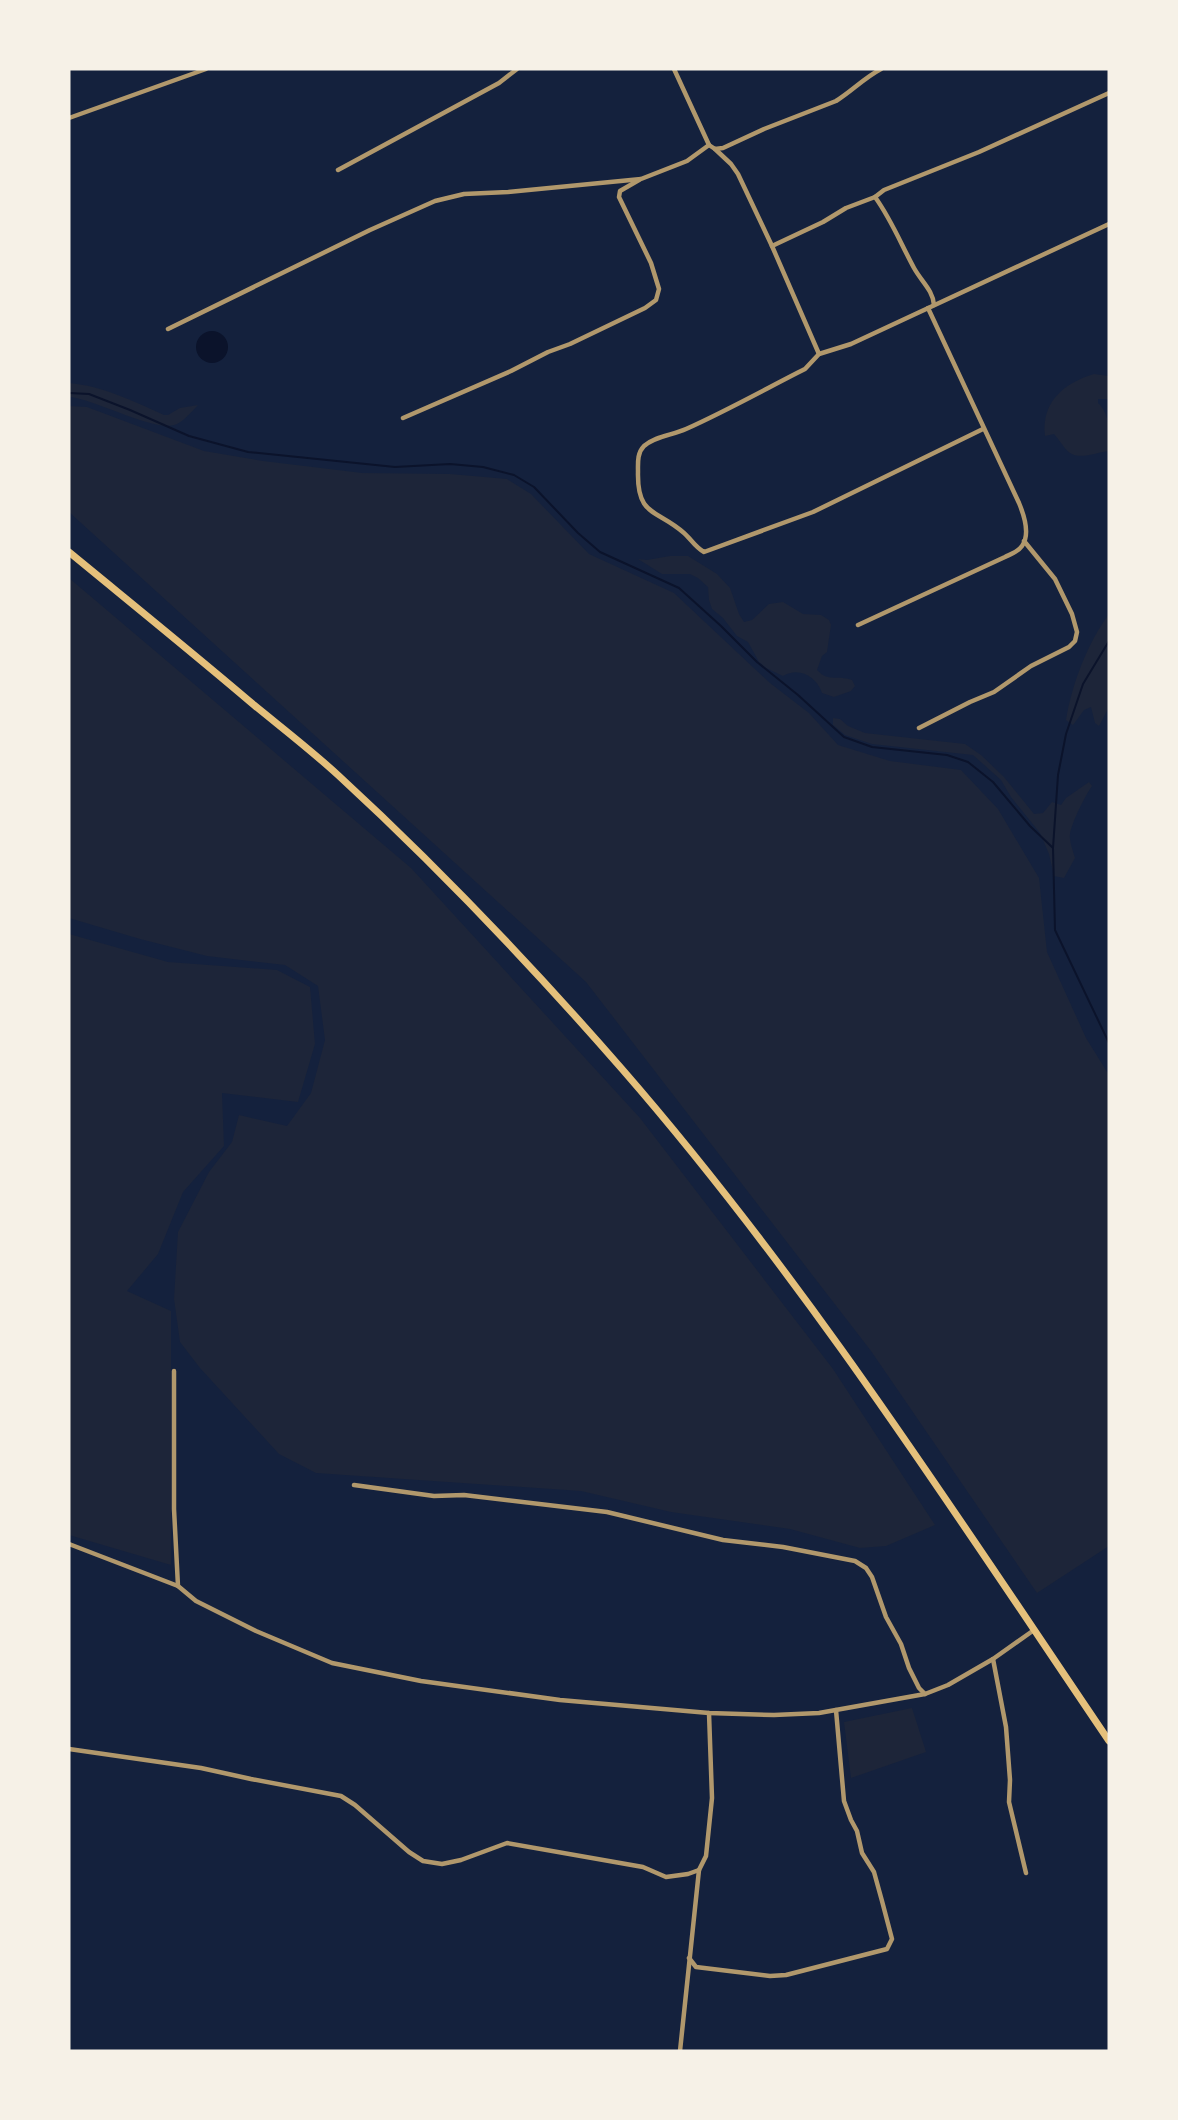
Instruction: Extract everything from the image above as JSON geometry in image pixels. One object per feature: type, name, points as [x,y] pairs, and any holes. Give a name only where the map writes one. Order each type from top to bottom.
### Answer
[{"type":"main road","points":[[69,552],[338,775],[452,885],[548,986],[622,1069],[751,1225],[879,1402],[1109,1741]]},
{"type":"street","points":[[69,118],[206,69]]},
{"type":"street","points":[[338,170],[499,83],[517,69]]},
{"type":"street","points":[[674,69],[709,145],[731,164],[738,174],[819,354]]},
{"type":"street","points":[[715,149],[723,148],[836,101],[865,78],[881,69]]},
{"type":"street","points":[[772,246],[823,222],[846,208],[875,197],[884,190],[979,152],[1109,93]]},
{"type":"street","points":[[403,418],[511,371],[548,352],[570,345],[651,304],[658,295],[658,282],[619,197],[620,191],[641,179],[687,161],[709,145]]},
{"type":"street","points":[[168,329],[370,230],[450,196],[641,179]]},
{"type":"street","points":[[875,197],[883,207],[914,268],[932,296],[934,305]]},
{"type":"street","points":[[983,429],[813,512],[707,551],[698,549],[683,532],[654,514],[642,502],[638,483],[638,462],[641,449],[656,439],[686,429],[805,369],[819,354],[851,344],[1109,224]]},
{"type":"street","points":[[858,625],[1005,558],[1020,548],[1024,541],[1025,528],[1022,511],[928,308]]},
{"type":"street","points":[[919,728],[994,692],[1031,666],[1069,647],[1075,641],[1077,632],[1072,614],[1055,579],[1024,541]]},
{"type":"street","points":[[174,1371],[174,1509],[178,1586]]},
{"type":"street","points":[[354,1485],[434,1496],[464,1495],[607,1512],[723,1540],[783,1547],[855,1561],[866,1568],[872,1577],[886,1617],[901,1644],[909,1668],[919,1688],[925,1694]]},
{"type":"street","points":[[69,1544],[178,1586],[196,1601],[256,1631],[332,1663],[421,1681],[560,1700],[709,1713],[774,1715],[836,1710],[925,1694],[948,1685],[993,1659],[1035,1629]]},
{"type":"street","points":[[993,1659],[1006,1728],[1010,1780],[1009,1802],[1026,1874]]},
{"type":"street","points":[[689,1958],[696,1967],[770,1976],[786,1975],[887,1949],[891,1939],[874,1872],[861,1854],[857,1831],[844,1801],[836,1710]]},
{"type":"street","points":[[680,2051],[699,1870],[706,1856],[712,1798],[709,1713]]},
{"type":"street","points":[[69,1749],[201,1768],[341,1796],[423,1861],[442,1864],[461,1860],[507,1843],[643,1867],[666,1877],[699,1870]]},
{"type":"shaded area","points":[[212,331],[223,336],[228,347],[223,358],[212,363],[201,358],[196,347],[201,336]]},
{"type":"shaded area","points":[[1094,374],[1109,376],[1109,399],[1098,399],[1098,403],[1107,419],[1109,451],[1084,456],[1074,455],[1054,434],[1045,436],[1047,413],[1051,404],[1064,389]]},
{"type":"shaded area","points":[[69,383],[106,391],[164,415],[180,408],[198,405],[177,424],[168,426],[155,424],[69,397]]},
{"type":"shaded area","points":[[69,406],[87,407],[204,451],[263,461],[362,473],[450,474],[507,479],[531,494],[589,554],[674,593],[770,683],[809,713],[838,745],[890,761],[961,770],[998,809],[1039,878],[1047,952],[1086,1038],[1109,1075],[1109,1546],[1037,1593],[871,1351],[586,982],[69,512]]},
{"type":"shaded area","points":[[688,556],[717,574],[730,588],[744,622],[752,620],[769,604],[783,602],[803,614],[821,615],[829,620],[831,625],[827,652],[822,656],[817,670],[825,676],[852,680],[855,686],[851,691],[834,697],[822,693],[816,682],[807,675],[795,672],[783,676],[766,668],[759,662],[748,642],[737,636],[723,618],[712,609],[708,587],[698,578],[690,574],[662,574],[638,559],[647,560]]},
{"type":"shaded area","points":[[69,578],[411,868],[640,1118],[833,1369],[935,1525],[886,1546],[860,1548],[790,1529],[671,1512],[581,1491],[316,1473],[279,1454],[200,1368],[180,1342],[174,1299],[178,1232],[209,1172],[232,1142],[239,1115],[287,1126],[311,1093],[325,1040],[318,986],[285,965],[207,956],[69,918]]},
{"type":"shaded area","points":[[1109,614],[1109,707],[1099,726],[1095,723],[1091,707],[1084,710],[1073,725],[1066,720],[1076,679],[1087,651]]},
{"type":"shaded area","points":[[833,718],[840,719],[848,726],[865,733],[965,744],[981,755],[1004,777],[1034,814],[1043,813],[1052,802],[1061,805],[1066,798],[1089,782],[1092,786],[1079,809],[1070,834],[1075,858],[1064,878],[1054,876],[1049,854],[1040,833],[1011,797],[1001,780],[973,755],[872,744],[845,735],[833,725]]},
{"type":"shaded area","points":[[69,934],[168,962],[277,970],[310,987],[315,1044],[298,1102],[222,1093],[224,1146],[183,1192],[158,1254],[127,1291],[171,1311],[171,1565],[69,1535]]},
{"type":"shaded area","points":[[912,1708],[926,1752],[851,1778],[844,1722]]},
{"type":"waterway","points":[[69,393],[89,394],[189,436],[248,452],[395,467],[450,464],[483,467],[514,475],[534,487],[578,533],[600,552],[679,588],[757,662],[844,737],[872,747],[947,755],[968,762],[993,782],[1030,826],[1053,848]]},
{"type":"waterway","points":[[1109,641],[1083,684],[1066,734],[1058,775],[1053,848],[1055,930],[1109,1043]]}]
